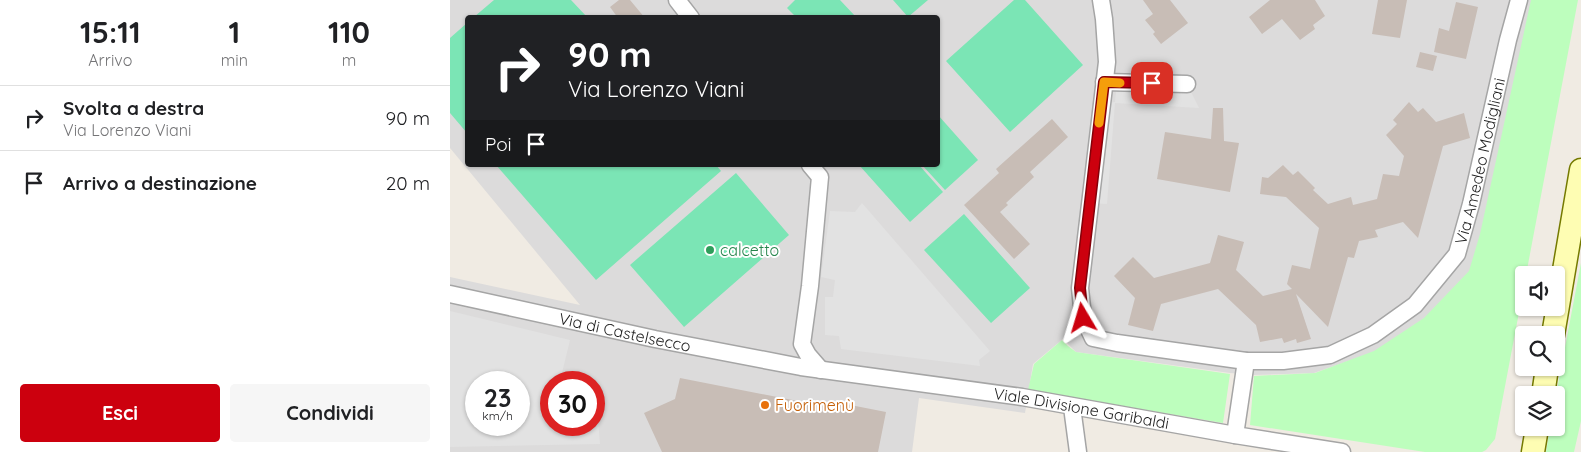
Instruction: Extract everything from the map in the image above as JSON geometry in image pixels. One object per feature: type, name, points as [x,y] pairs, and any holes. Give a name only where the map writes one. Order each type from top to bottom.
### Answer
[{"type":"main road","points":[[1555,326],[1581,170]]},
{"type":"main road","points":[[1533,452],[1536,436]]},
{"type":"street","points":[[676,0],[688,15]]},
{"type":"street","points":[[1101,0],[1107,62],[1104,82],[1187,84]]},
{"type":"street","name":"Via Amedeo Modigliani","points":[[1104,82],[1080,288],[1083,318],[1093,338],[1246,361],[1283,361],[1330,355],[1373,335],[1415,305],[1457,254],[1471,204],[1508,40],[1519,0]]},
{"type":"street","points":[[812,167],[820,178],[810,286],[802,344],[808,355],[821,370]]},
{"type":"street","name":"Via di Castelsecco","points":[[450,294],[655,339],[801,367]]},
{"type":"street","points":[[768,361],[789,356],[802,344]]},
{"type":"street","points":[[1235,435],[1246,361]]},
{"type":"street","name":"Viale Divisione Garibaldi","points":[[801,367],[1012,396],[1342,452]]},
{"type":"street","points":[[1072,407],[1078,452]]},
{"type":"shaded area","points":[[450,0],[1532,0],[1481,233],[1470,271],[1425,318],[1374,352],[1314,373],[1254,375],[1230,373],[1076,352],[1063,339],[1033,364],[1025,413],[919,398],[912,452],[450,452],[450,277],[580,305],[466,167],[940,167],[940,15],[465,15],[465,166],[450,148]]},
{"type":"shaded area","points":[[1117,83],[1187,84],[1199,108],[1115,103],[1107,204],[1090,203],[1101,104],[1115,102]]},
{"type":"shaded area","points":[[862,203],[990,351],[979,360],[980,366],[841,349],[839,336],[825,335],[825,297],[833,297],[835,280],[821,277],[830,211],[855,212]]},
{"type":"shaded area","points":[[450,311],[570,340],[562,371],[540,371],[540,436],[599,436],[600,444],[450,447]]},
{"type":"green space","points":[[494,0],[571,0],[585,15],[476,15]]},
{"type":"green space","points":[[795,0],[840,0],[854,15],[794,15],[787,8]]},
{"type":"green space","points":[[893,0],[928,0],[910,15],[906,15]]},
{"type":"green space","points":[[1014,0],[1025,0],[1083,65],[1010,132],[946,61]]},
{"type":"green space","points":[[1531,0],[1578,0],[1528,266],[1515,266],[1515,316],[1518,316],[1495,439],[1482,452],[1425,452],[1250,425],[1254,376],[1315,373],[1374,351],[1424,318],[1469,271],[1480,234]]},
{"type":"green space","points":[[465,25],[465,131],[450,113],[450,38]]},
{"type":"green space","points":[[940,117],[978,160],[945,190],[924,167],[940,167]]},
{"type":"green space","points":[[498,167],[718,167],[721,171],[596,280]]},
{"type":"green space","points":[[861,167],[921,167],[943,192],[910,222]]},
{"type":"green space","name":"calcetto","points":[[736,173],[789,235],[684,327],[630,265]]},
{"type":"green space","points":[[964,214],[1030,288],[991,323],[924,250]]},
{"type":"green space","points":[[1581,263],[1581,421],[1574,452],[1546,452],[1549,436],[1565,436],[1565,386],[1558,386],[1560,376],[1565,376],[1565,347]]},
{"type":"green space","points":[[1062,340],[1076,352],[1230,374],[1223,423],[1028,390],[1034,364]]},
{"type":"building","points":[[619,0],[630,0],[642,15],[616,15],[610,7]]},
{"type":"building","points":[[1143,0],[1170,0],[1188,23],[1161,44],[1153,34],[1155,32],[1145,20],[1153,14]]},
{"type":"building","points":[[1270,0],[1315,0],[1325,16],[1313,25],[1315,29],[1300,40],[1282,19],[1262,34],[1249,17]]},
{"type":"building","points":[[1378,0],[1407,0],[1400,38],[1372,34]]},
{"type":"building","points":[[1456,2],[1478,7],[1466,59],[1434,52],[1439,28],[1449,31]]},
{"type":"building","points":[[1420,52],[1437,56],[1433,71],[1416,67]]},
{"type":"building","points":[[1409,102],[1418,112],[1423,108],[1436,122],[1464,113],[1470,138],[1443,146],[1418,238],[1403,222],[1375,230],[1378,237],[1359,241],[1354,258],[1348,257],[1328,327],[1296,294],[1311,339],[1297,343],[1296,339],[1284,343],[1282,338],[1260,342],[1256,325],[1218,289],[1161,304],[1153,331],[1128,325],[1135,298],[1114,276],[1133,257],[1154,278],[1210,263],[1218,235],[1244,242],[1236,270],[1263,296],[1292,289],[1287,284],[1292,265],[1310,269],[1319,228],[1286,197],[1260,194],[1262,177],[1268,178],[1283,165],[1293,175],[1298,171],[1315,188],[1313,190],[1328,204],[1351,197],[1353,205],[1377,199],[1383,174],[1399,176],[1404,156],[1386,135],[1397,124],[1393,120]]},
{"type":"building","points":[[1213,108],[1223,108],[1224,141],[1239,143],[1230,192],[1157,179],[1165,132],[1211,139]]},
{"type":"building","points":[[1052,119],[1068,137],[1030,172],[1034,177],[1006,203],[1008,205],[1000,212],[1030,244],[1014,259],[964,205],[999,173],[996,169]]},
{"type":"building","points":[[680,378],[828,407],[830,401],[886,412],[878,452],[662,452],[644,413],[675,399]]},
{"type":"slow traffic","points":[[1099,123],[1104,82],[1120,83]]},
{"type":"place","name":"calcetto","points":[[710,250]]},
{"type":"place","name":"Fuorimenù","points":[[765,405]]},
{"type":"route","points":[[1083,318],[1080,288],[1104,82],[1152,83]]}]
